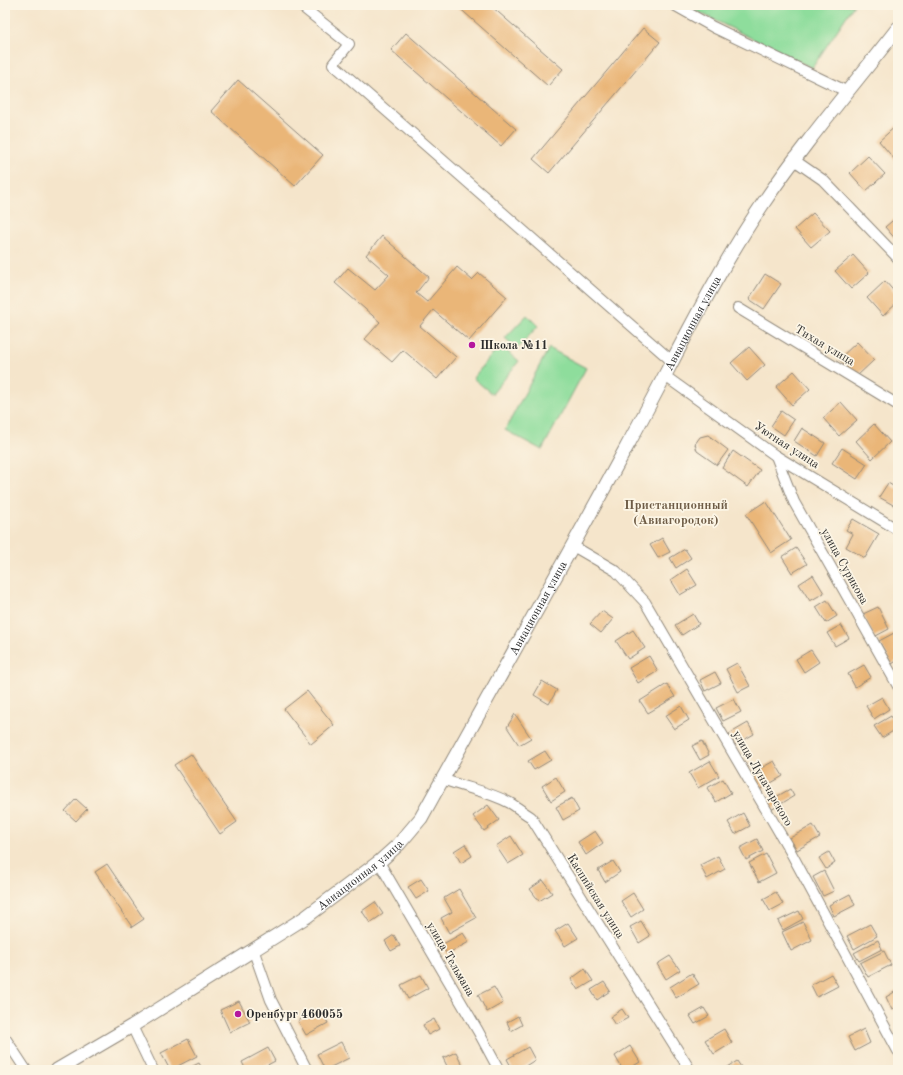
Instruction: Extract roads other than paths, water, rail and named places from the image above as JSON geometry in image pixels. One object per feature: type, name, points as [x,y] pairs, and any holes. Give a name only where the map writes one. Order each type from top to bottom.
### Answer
[{"type":"street","points":[[300,5],[349,44],[333,64],[673,362]]},
{"type":"street","points":[[674,5],[713,27],[848,92]]},
{"type":"street","name":"Авиационная улица","points":[[57,1070],[132,1026],[306,917],[379,862],[399,844],[421,818],[573,546],[673,362],[698,312],[736,245],[794,160],[898,28]]},
{"type":"street","points":[[794,160],[823,180],[898,258]]},
{"type":"street","name":"Тихая улица","points":[[738,308],[898,405]]},
{"type":"street","name":"Уютная улица","points":[[665,376],[776,456],[898,530]]},
{"type":"street","name":"улица Сурикова","points":[[776,456],[794,502],[898,686]]},
{"type":"street","name":"улица Луначарского","points":[[573,546],[616,571],[645,602],[789,849],[898,1051]]},
{"type":"street","name":"Каспийская улица","points":[[442,779],[510,803],[531,817],[690,1070]]},
{"type":"street","name":"улица Тельмана","points":[[379,862],[478,1031],[499,1070]]},
{"type":"street","points":[[253,949],[270,1000],[307,1070]]},
{"type":"street","points":[[132,1026],[153,1070]]},
{"type":"street","points":[[5,1038],[26,1070]]},
{"type":"place","name":"Школа №11","points":[[472,345]]},
{"type":"place","name":"Оренбург 460055","points":[[238,1014]]},
{"type":"district","name":"Пристанционный (Авиагородок)","points":[[676,512]]}]
